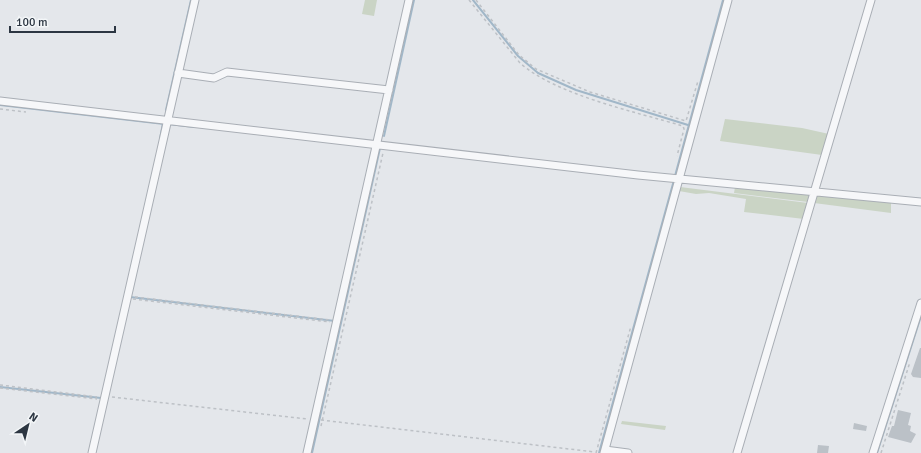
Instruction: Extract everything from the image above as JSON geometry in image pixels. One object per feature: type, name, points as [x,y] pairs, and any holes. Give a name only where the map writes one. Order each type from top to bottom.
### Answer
[{"type":"street","points":[[92,453],[101,398],[128,297],[194,0]]},
{"type":"street","points":[[307,453],[319,420],[337,321],[409,0]]},
{"type":"street","points":[[628,453],[605,451],[676,178],[728,0]]},
{"type":"street","points":[[737,453],[872,0]]},
{"type":"street","points":[[178,73],[214,78],[227,72],[389,90]]},
{"type":"street","points":[[0,101],[384,146],[676,178],[921,202]]},
{"type":"street","points":[[873,453],[921,303]]},
{"type":"path","points":[[469,0],[520,63],[530,72],[597,100],[683,126],[684,130],[677,157]]},
{"type":"path","points":[[476,0],[526,62],[546,74],[572,86],[686,121],[698,80]]},
{"type":"path","points":[[321,427],[319,420],[384,146]]},
{"type":"path","points":[[128,297],[337,321]]},
{"type":"path","points":[[881,453],[912,358]]},
{"type":"path","points":[[0,387],[319,420],[596,453]]},
{"type":"green space","points":[[365,0],[377,0],[374,16],[362,14]]},
{"type":"green space","points":[[725,119],[802,128],[829,134],[822,155],[720,141]]},
{"type":"green space","points":[[680,187],[808,203],[804,219],[744,212],[746,199],[709,193],[696,194],[679,191]]},
{"type":"green space","points":[[735,187],[811,195],[808,202],[734,193]]},
{"type":"green space","points":[[819,194],[891,202],[891,213],[814,203],[816,196]]},
{"type":"green space","points":[[622,421],[666,426],[665,430],[621,424]]},
{"type":"building","points":[[920,348],[921,378],[913,377],[911,374]]},
{"type":"building","points":[[898,410],[911,413],[908,425],[911,426],[910,431],[916,434],[911,443],[888,437],[892,426],[894,426]]},
{"type":"building","points":[[854,423],[867,426],[866,431],[853,429]]},
{"type":"building","points":[[818,445],[829,446],[828,453],[817,453]]},
{"type":"waterway","points":[[166,110],[191,0]]},
{"type":"waterway","points":[[384,136],[414,0]]},
{"type":"waterway","points":[[473,0],[518,56],[538,73],[576,90],[688,125]]},
{"type":"waterway","points":[[675,176],[723,0]]},
{"type":"waterway","points":[[0,105],[164,124]]},
{"type":"waterway","points":[[160,139],[163,123]]},
{"type":"waterway","points":[[169,124],[194,127]]},
{"type":"waterway","points":[[312,453],[380,148],[378,148]]},
{"type":"waterway","points":[[599,453],[674,180]]},
{"type":"waterway","points":[[130,297],[335,321]]},
{"type":"waterway","points":[[877,453],[921,316]]},
{"type":"waterway","points":[[0,387],[101,398]]}]
